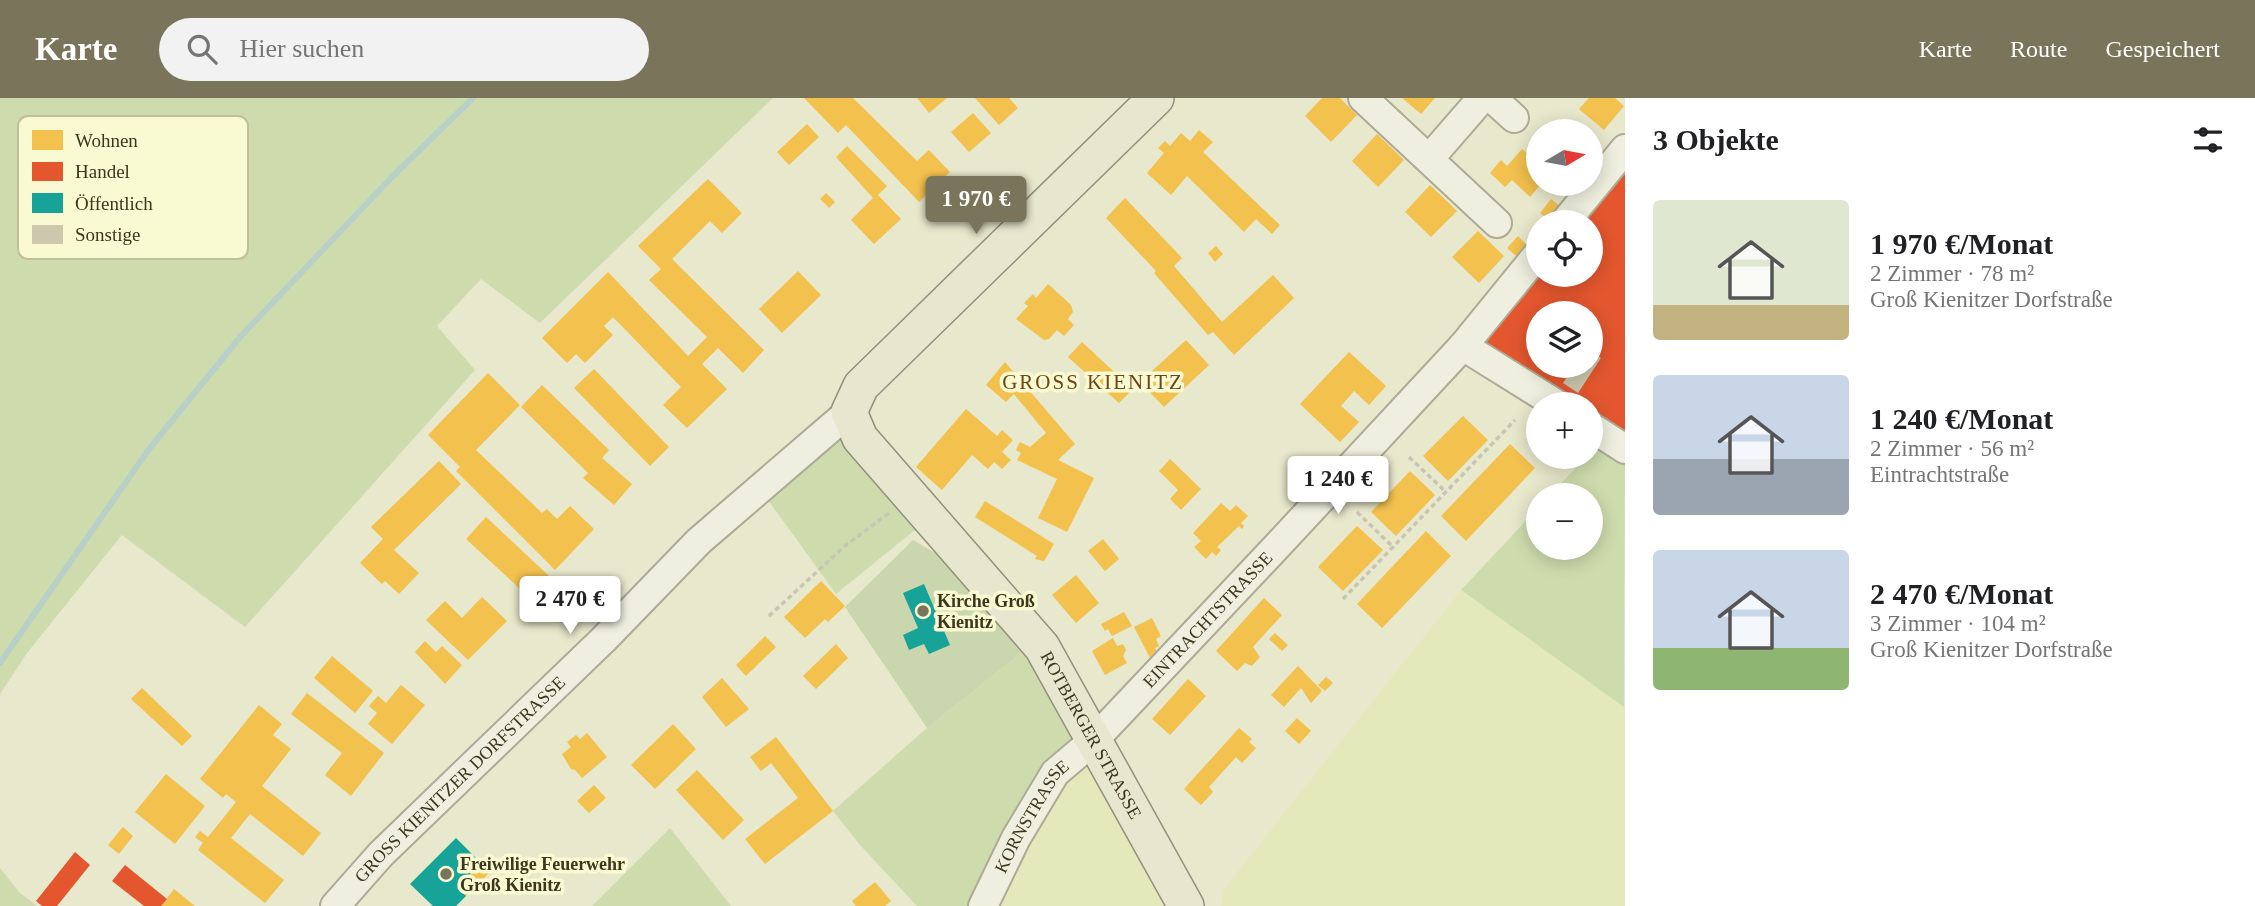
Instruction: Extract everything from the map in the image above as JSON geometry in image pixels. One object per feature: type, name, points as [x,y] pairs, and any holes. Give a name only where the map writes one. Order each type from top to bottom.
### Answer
[{"type":"main road","name":"GROSS KIENITZER DORFSTRASSE","points":[[849,412],[861,386],[1156,98]]},
{"type":"main road","name":"ROTBERGER STRASSE","points":[[849,412],[860,438],[1042,647],[1186,906]]},
{"type":"street","points":[[1363,98],[1497,223]]},
{"type":"street","points":[[1429,159],[1482,98]]},
{"type":"street","points":[[1492,98],[1514,118]]},
{"type":"street","points":[[1575,210],[1625,149]]},
{"type":"street","name":"EINTRACHTSTRASSE","points":[[1094,740],[1463,346],[1526,269]]},
{"type":"street","points":[[1463,346],[1537,392]]},
{"type":"street","name":"GROSS KIENITZER DORFSTRASSE","points":[[335,906],[381,854],[604,639],[699,541],[849,412]]},
{"type":"street","points":[[1603,435],[1625,449]]},
{"type":"street","name":"KORNSTRASSE","points":[[983,906],[1016,838],[1055,773],[1094,740]]},
{"type":"path","points":[[1343,599],[1515,420]]},
{"type":"path","points":[[1409,457],[1446,492]]},
{"type":"path","points":[[769,616],[846,545],[911,497]]},
{"type":"path","points":[[1357,512],[1394,547]]},
{"type":"green space","points":[[0,98],[773,98],[540,323],[481,279],[437,326],[475,370],[245,627],[122,535],[27,653],[0,694]]},
{"type":"green space","points":[[844,419],[926,521],[836,594],[760,489]]},
{"type":"green space","points":[[1603,444],[1625,458],[1624,707],[1461,590],[1526,521],[1526,560],[1603,560],[1603,483],[1561,483],[1575,469],[1603,469]]},
{"type":"green space","points":[[913,540],[935,553],[1026,649],[927,728],[845,607]]},
{"type":"green space","points":[[1461,590],[1625,707],[1625,906],[1222,906],[1223,890]]},
{"type":"green space","points":[[1026,649],[1081,739],[975,906],[917,906],[860,845],[833,811],[927,728]]},
{"type":"green space","points":[[1089,752],[1174,906],[997,906],[1022,843]]},
{"type":"green space","points":[[670,828],[731,906],[592,906]]},
{"type":"green space","points":[[0,868],[19,892],[37,906],[0,906]]},
{"type":"building: Wohnen","points":[[804,98],[853,98],[917,161],[929,150],[950,172],[939,182],[945,188],[935,197],[930,191],[919,202],[846,125],[838,133]]},
{"type":"building: Wohnen","points":[[917,98],[947,98],[929,113]]},
{"type":"building: Wohnen","points":[[975,98],[1009,98],[1018,108],[999,125]]},
{"type":"building: Wohnen","points":[[1322,98],[1340,98],[1357,115],[1331,142],[1305,116]]},
{"type":"building: Wohnen","points":[[1402,98],[1435,98],[1421,114]]},
{"type":"building: Wohnen","points":[[1589,98],[1615,98],[1624,106],[1604,130],[1603,119],[1591,119],[1579,109]]},
{"type":"building: Wohnen","points":[[973,113],[991,133],[969,152],[951,132]]},
{"type":"building: Wohnen","points":[[807,124],[819,137],[789,165],[777,152]]},
{"type":"building: Wohnen","points":[[1199,130],[1213,142],[1203,152],[1280,225],[1272,234],[1256,219],[1244,232],[1187,176],[1171,195],[1147,173],[1164,153],[1158,148],[1165,141],[1170,146],[1181,133],[1190,141]]},
{"type":"building: Wohnen","points":[[1377,134],[1404,160],[1378,187],[1352,161]]},
{"type":"building: Wohnen","points":[[847,146],[887,186],[878,195],[901,219],[874,244],[851,220],[873,198],[836,157]]},
{"type":"building: Wohnen","points":[[1522,149],[1526,152],[1526,193],[1512,180],[1505,187],[1490,173],[1501,160],[1507,166]]},
{"type":"building: Wohnen","points":[[708,179],[742,213],[722,233],[710,221],[672,259],[764,350],[743,373],[718,348],[702,364],[727,389],[687,428],[663,405],[681,387],[613,317],[604,326],[613,335],[585,363],[576,354],[567,363],[542,338],[608,272],[688,356],[707,337],[649,280],[661,269],[638,246]]},
{"type":"building: Wohnen","points":[[1430,185],[1457,211],[1431,237],[1405,212]]},
{"type":"building: Wohnen","points":[[826,193],[835,202],[829,208],[820,199]]},
{"type":"building: Wohnen","points":[[1125,198],[1182,258],[1174,266],[1222,322],[1273,275],[1294,298],[1234,355],[1213,332],[1208,335],[1154,273],[1156,271],[1106,218]]},
{"type":"building: Wohnen","points":[[1551,199],[1560,206],[1557,210],[1542,210]]},
{"type":"building: Wohnen","points":[[1478,231],[1504,256],[1479,283],[1452,257]]},
{"type":"building: Wohnen","points":[[1518,236],[1526,244],[1526,250],[1518,258],[1507,248]]},
{"type":"building: Wohnen","points":[[1216,246],[1223,254],[1215,262],[1208,253]]},
{"type":"building: Wohnen","points":[[798,271],[821,295],[782,333],[759,309]]},
{"type":"building: Wohnen","points":[[1048,284],[1071,305],[1073,312],[1068,319],[1074,325],[1064,336],[1057,330],[1049,339],[1044,340],[1016,319],[1028,306],[1024,303],[1033,294],[1036,298]]},
{"type":"building: Wohnen","points":[[1186,340],[1209,365],[1164,407],[1140,382]]},
{"type":"building: Wohnen","points":[[1082,342],[1127,384],[1131,391],[1119,403],[1068,357]]},
{"type":"building: Wohnen","points":[[1349,352],[1386,386],[1369,405],[1354,391],[1341,406],[1359,422],[1340,442],[1300,404]]},
{"type":"building: Wohnen","points":[[1005,362],[1075,444],[1058,460],[1094,478],[1067,532],[1038,518],[1057,479],[1017,460],[1021,453],[1016,450],[1020,442],[1030,447],[1046,433],[1014,394],[1006,402],[986,385]]},
{"type":"building: Wohnen","points":[[594,369],[669,447],[650,466],[574,388]]},
{"type":"building: Wohnen","points":[[488,373],[520,405],[476,450],[542,513],[547,509],[557,519],[570,506],[594,529],[555,570],[456,471],[460,467],[428,435]]},
{"type":"building: Wohnen","points":[[542,385],[609,450],[602,458],[632,484],[614,505],[583,478],[588,473],[521,407]]},
{"type":"building: Wohnen","points":[[966,409],[997,436],[1002,430],[1013,440],[1002,452],[1011,460],[1002,469],[994,462],[988,469],[972,455],[942,490],[916,467]]},
{"type":"building: Wohnen","points":[[1463,416],[1488,440],[1448,481],[1423,456]]},
{"type":"building: Wohnen","points":[[1510,444],[1526,459],[1526,469],[1534,469],[1466,541],[1441,516]]},
{"type":"building: Wohnen","points":[[1170,459],[1201,489],[1181,510],[1170,499],[1178,490],[1159,471]]},
{"type":"building: Wohnen","points":[[439,461],[461,484],[394,550],[419,573],[399,594],[385,581],[382,584],[360,563],[383,539],[371,527]]},
{"type":"building: Wohnen","points":[[1410,471],[1435,495],[1396,536],[1371,512]]},
{"type":"building: Wohnen","points":[[985,501],[1054,544],[1044,561],[1035,559],[1037,556],[975,517]]},
{"type":"building: Wohnen","points":[[1221,503],[1230,511],[1236,505],[1248,516],[1241,523],[1244,526],[1242,529],[1239,526],[1217,547],[1221,550],[1216,556],[1212,552],[1206,559],[1194,547],[1201,541],[1193,533]]},
{"type":"building: Wohnen","points":[[486,517],[549,576],[529,597],[466,539]]},
{"type":"building: Wohnen","points":[[1357,526],[1383,550],[1343,591],[1318,567]]},
{"type":"building: Wohnen","points":[[1426,531],[1451,556],[1382,628],[1357,604]]},
{"type":"building: Wohnen","points":[[1103,539],[1119,559],[1105,571],[1088,551]]},
{"type":"building: Wohnen","points":[[1076,575],[1099,603],[1076,623],[1052,595]]},
{"type":"building: Wohnen","points":[[821,581],[845,606],[828,622],[825,619],[805,638],[784,617]]},
{"type":"building: Wohnen","points":[[482,597],[507,621],[468,660],[426,620],[445,601],[462,618]]},
{"type":"building: Wohnen","points":[[1264,598],[1282,615],[1253,647],[1260,657],[1252,666],[1245,663],[1237,671],[1216,651]]},
{"type":"building: Wohnen","points":[[1124,612],[1132,626],[1112,636],[1108,629],[1105,631],[1101,624]]},
{"type":"building: Wohnen","points":[[1152,618],[1161,636],[1156,639],[1159,646],[1155,648],[1158,653],[1150,658],[1134,627]]},
{"type":"building: Wohnen","points":[[1275,633],[1288,645],[1282,651],[1269,639]]},
{"type":"building: Wohnen","points":[[765,636],[776,647],[746,676],[736,665]]},
{"type":"building: Wohnen","points":[[1113,638],[1117,646],[1123,644],[1126,650],[1123,656],[1127,663],[1105,675],[1092,651]]},
{"type":"building: Wohnen","points":[[425,641],[436,652],[442,646],[462,665],[445,684],[415,652]]},
{"type":"building: Wohnen","points":[[836,644],[848,658],[816,689],[803,676]]},
{"type":"building: Wohnen","points":[[332,656],[373,691],[355,713],[314,678]]},
{"type":"building: Wohnen","points":[[1298,666],[1322,691],[1311,703],[1301,688],[1284,707],[1271,695]]},
{"type":"building: Wohnen","points":[[1326,677],[1333,683],[1325,691],[1318,685]]},
{"type":"building: Wohnen","points":[[722,678],[749,709],[726,727],[702,697]]},
{"type":"building: Wohnen","points":[[1188,679],[1206,696],[1170,735],[1152,719]]},
{"type":"building: Wohnen","points":[[401,685],[425,705],[392,744],[368,724],[377,713],[369,706],[378,696],[386,703]]},
{"type":"building: Wohnen","points":[[142,688],[192,736],[182,746],[131,699]]},
{"type":"building: Wohnen","points":[[307,693],[384,753],[351,796],[325,775],[342,753],[291,714]]},
{"type":"building: Wohnen","points":[[259,705],[282,724],[273,735],[291,749],[262,786],[321,833],[303,856],[250,814],[231,838],[284,880],[265,903],[198,850],[203,843],[195,837],[200,831],[208,837],[236,802],[226,794],[223,798],[200,779]]},
{"type":"building: Wohnen","points":[[1297,718],[1311,731],[1299,744],[1285,731]]},
{"type":"building: Wohnen","points":[[673,724],[696,749],[655,789],[631,765]]},
{"type":"building: Wohnen","points":[[1239,728],[1252,739],[1249,742],[1256,748],[1242,763],[1236,757],[1209,787],[1213,792],[1201,805],[1184,789]]},
{"type":"building: Wohnen","points":[[587,733],[607,757],[582,778],[571,769],[562,754],[571,747],[567,742],[576,735],[580,739]]},
{"type":"building: Wohnen","points":[[776,737],[833,811],[765,864],[745,839],[798,798],[771,763],[761,771],[750,757]]},
{"type":"building: Wohnen","points":[[697,770],[744,820],[723,840],[676,790]]},
{"type":"building: Wohnen","points":[[166,774],[205,806],[175,844],[135,812]]},
{"type":"building: Wohnen","points":[[594,785],[606,798],[589,813],[577,801]]},
{"type":"building: Wohnen","points":[[123,827],[133,836],[119,854],[108,845]]},
{"type":"building: Wohnen","points":[[481,864],[489,873],[466,896],[457,888]]},
{"type":"building: Wohnen","points":[[875,882],[891,901],[885,906],[856,906],[852,901]]},
{"type":"building: Wohnen","points":[[174,889],[195,906],[161,906]]},
{"type":"building: Handel","points":[[1625,161],[1625,437],[1603,423],[1603,392],[1555,392],[1533,378],[1603,378],[1603,301],[1526,301],[1526,373],[1477,342],[1527,287],[1603,287],[1603,210],[1585,210],[1596,196],[1603,196],[1603,188]]},
{"type":"building: Handel","points":[[75,852],[90,865],[57,906],[42,906],[36,901]]},
{"type":"building: Handel","points":[[125,865],[167,899],[161,906],[144,906],[112,881]]},
{"type":"building: Öffentlich","name":"Kirche Groß Kienitz","points":[[924,584],[950,645],[929,654],[924,644],[909,650],[903,635],[918,628],[903,593]]},
{"type":"building: Öffentlich","name":"Freiwilige Feuerwehr Groß Kienitz","points":[[456,838],[481,863],[457,888],[466,896],[456,906],[433,906],[410,884]]},
{"type":"building: Sonstige","points":[[1566,378],[1588,378],[1579,392],[1563,383]]},
{"type":"waterway","points":[[0,663],[149,449],[241,336],[392,177],[473,98]]},
{"type":"place","name":"Kirche Groß Kienitz","points":[[923,611]]},
{"type":"place","name":"Freiwilige Feuerwehr Groß Kienitz","points":[[446,874]]},
{"type":"district","name":"GROSS KIENITZ","points":[[1093,382]]}]
